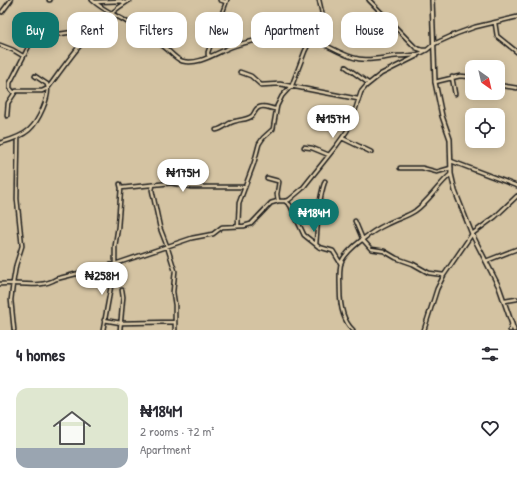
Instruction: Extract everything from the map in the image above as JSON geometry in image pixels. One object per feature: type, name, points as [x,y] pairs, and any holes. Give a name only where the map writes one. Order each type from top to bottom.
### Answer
[{"type":"main road","points":[[432,0],[435,82],[442,116],[450,139],[451,174],[455,191],[472,234],[505,301],[514,330]]},
{"type":"street","points":[[2,12],[11,0]]},
{"type":"street","points":[[112,12],[130,0]]},
{"type":"street","points":[[211,56],[208,55],[208,52],[226,1],[220,0]]},
{"type":"street","points":[[319,0],[322,12]]},
{"type":"street","points":[[369,0],[416,48],[427,50]]},
{"type":"street","points":[[93,1],[121,1],[125,3]]},
{"type":"street","points":[[93,1],[108,12]]},
{"type":"street","points":[[0,284],[13,283],[39,285],[50,283],[56,279],[115,264],[192,238],[213,234],[222,227],[244,226],[251,224],[272,203],[285,201],[302,189],[342,138],[353,117],[361,92],[369,83],[381,74],[427,50],[434,44],[468,29],[517,17]]},
{"type":"street","points":[[118,18],[146,34],[181,61],[199,60],[232,47],[251,43]]},
{"type":"street","points":[[495,22],[497,36],[517,52]]},
{"type":"street","points":[[0,45],[23,56]]},
{"type":"street","points":[[14,93],[10,88],[10,83],[27,48]]},
{"type":"street","points":[[0,143],[18,138],[33,126],[44,105],[48,88],[78,48]]},
{"type":"street","points":[[238,226],[239,204],[254,163],[260,141],[273,129],[276,109],[282,96],[291,87],[307,48]]},
{"type":"street","points":[[331,48],[360,59],[370,60],[398,56],[417,56]]},
{"type":"street","points":[[346,67],[369,83]]},
{"type":"street","points":[[240,72],[251,76],[261,85],[280,84],[358,99]]},
{"type":"street","points":[[35,76],[47,84],[48,88]]},
{"type":"street","points":[[435,82],[452,77],[465,76]]},
{"type":"street","points":[[452,77],[455,94]]},
{"type":"street","points":[[505,86],[517,88]]},
{"type":"street","points":[[7,116],[8,103],[14,93],[21,90],[42,90],[48,88]]},
{"type":"street","points":[[216,130],[236,121],[248,119],[259,107],[263,106],[276,109]]},
{"type":"street","points":[[14,330],[12,300],[13,283],[16,265],[22,246],[17,199],[18,138]]},
{"type":"street","points":[[342,138],[371,152]]},
{"type":"street","points":[[304,147],[312,148],[329,155]]},
{"type":"street","points":[[451,161],[517,186]]},
{"type":"street","points":[[400,168],[422,168],[438,172],[451,168]]},
{"type":"street","points":[[353,330],[346,322],[343,314],[340,293],[341,264],[346,254],[362,240],[387,224],[408,216],[418,209],[451,174]]},
{"type":"street","points":[[267,178],[278,180],[279,182],[277,194],[278,201]]},
{"type":"street","points":[[316,244],[319,220],[318,211],[325,181]]},
{"type":"street","points":[[121,188],[171,183],[192,187],[245,187]]},
{"type":"street","points":[[103,330],[115,264],[115,246],[121,188],[120,184]]},
{"type":"street","points":[[153,185],[152,190],[160,228],[175,271],[172,292],[175,305],[175,330]]},
{"type":"street","points":[[424,330],[437,289],[444,275],[472,234],[495,217],[517,196]]},
{"type":"street","points":[[285,201],[290,205],[304,235],[319,247],[333,251],[341,264]]},
{"type":"street","points":[[355,221],[362,240],[371,249],[384,251],[429,273],[444,275]]},
{"type":"street","points":[[486,261],[517,249]]},
{"type":"street","points":[[120,330],[123,297],[122,290]]},
{"type":"street","points":[[505,301],[517,299]]},
{"type":"street","points":[[104,320],[121,323],[175,322]]},
{"type":"street","points":[[510,330],[512,324]]}]
